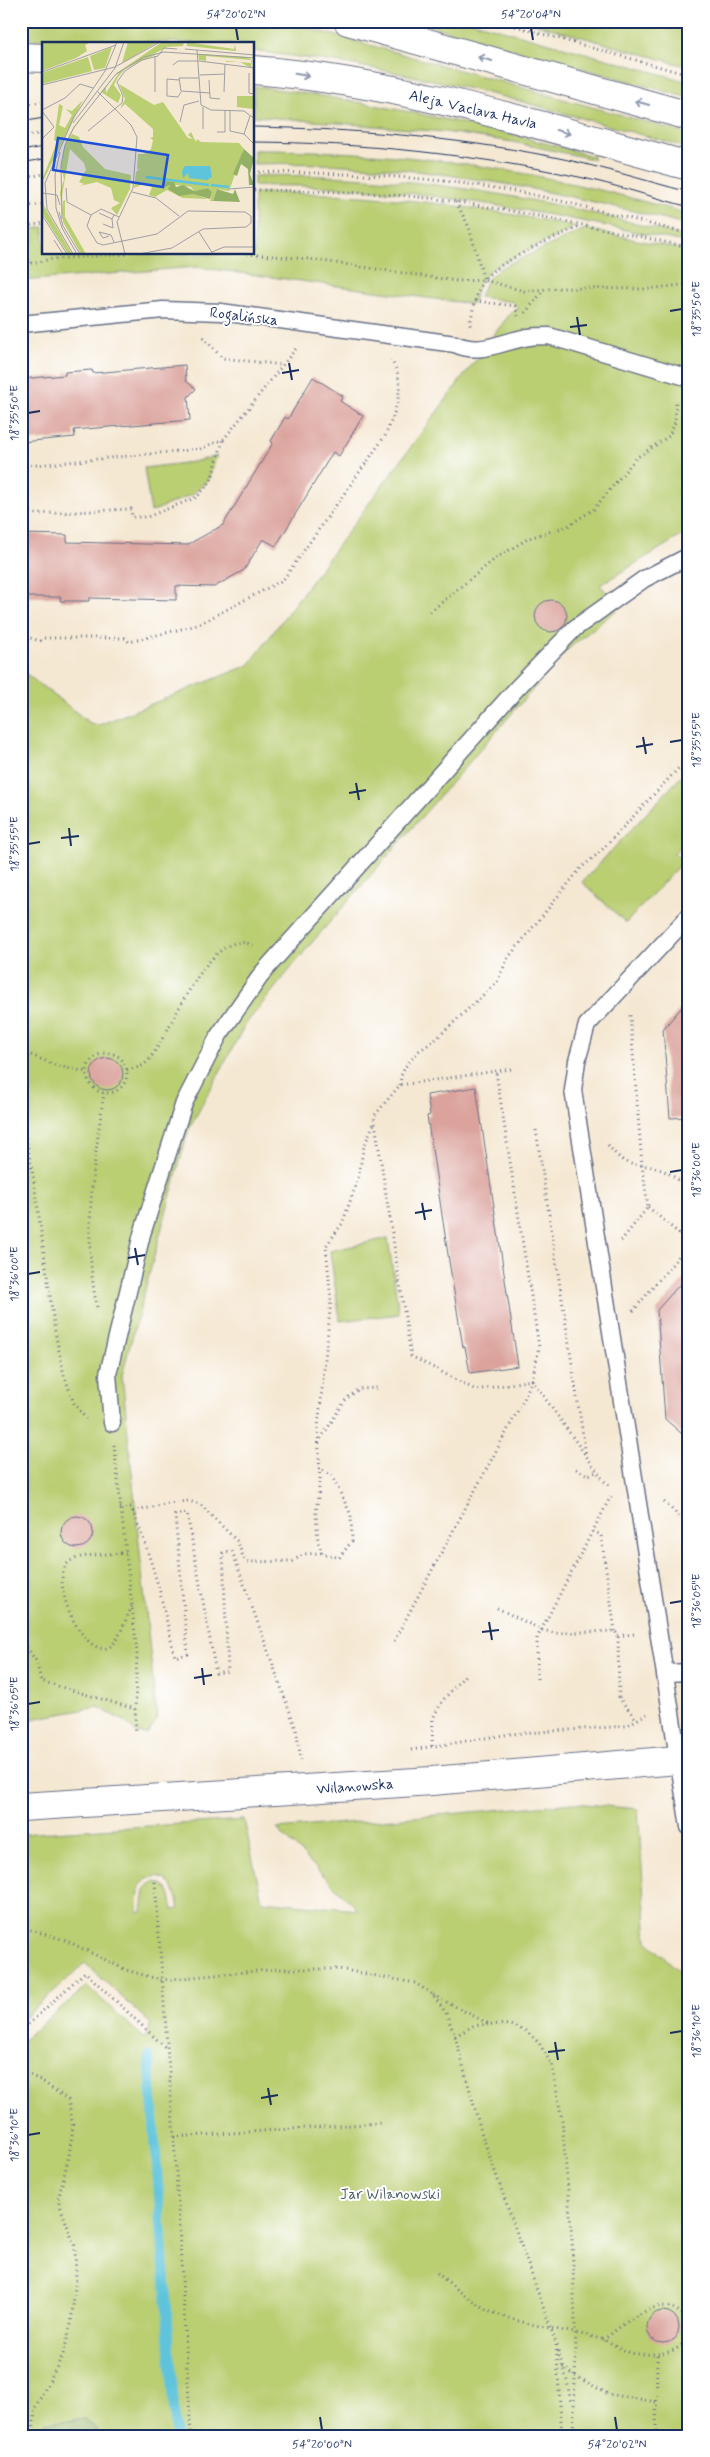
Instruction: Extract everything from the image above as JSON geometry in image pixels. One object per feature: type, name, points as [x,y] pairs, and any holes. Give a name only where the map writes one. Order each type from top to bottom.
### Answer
[{"type":"main road","points":[[348,21],[689,116]]},
{"type":"main road","points":[[21,58],[42,58]]},
{"type":"main road","name":"Aleja Vaclava Havla","points":[[255,70],[370,86],[472,106],[689,166]]},
{"type":"main road","name":"Wilanowska","points":[[21,1807],[432,1781],[684,1759]]},
{"type":"lane","name":"Rogalińska","points":[[21,324],[163,310],[221,312],[455,344],[465,349],[480,350],[528,337],[549,336],[685,376]]},
{"type":"lane","points":[[112,1423],[108,1374],[142,1234],[184,1103],[219,1035],[274,959],[517,688],[575,628],[644,579],[689,556]]},
{"type":"lane","points":[[689,916],[587,1025],[577,1061],[573,1090],[665,1674],[671,1709],[684,1759],[689,1827]]},
{"type":"lane","points":[[665,1674],[689,1672]]},
{"type":"path","points":[[496,21],[689,75]]},
{"type":"path","points":[[21,105],[41,102]]},
{"type":"path","points":[[21,137],[42,133]]},
{"type":"path","points":[[255,172],[368,173],[445,181],[534,195],[689,234]]},
{"type":"path","points":[[21,178],[42,174]]},
{"type":"path","points":[[255,190],[324,191],[456,202],[580,224],[689,247]]},
{"type":"path","points":[[456,202],[469,227],[484,280]]},
{"type":"path","points":[[21,207],[42,204]]},
{"type":"path","points":[[21,227],[42,223]]},
{"type":"path","points":[[465,349],[475,301],[484,280],[502,265],[580,224]]},
{"type":"path","points":[[21,264],[52,259],[113,255]]},
{"type":"path","points":[[255,255],[309,258],[457,282],[484,280],[524,290],[558,288],[648,289],[689,284]]},
{"type":"path","points":[[475,301],[515,306],[520,319],[544,290]]},
{"type":"path","points":[[197,330],[222,358],[283,365]]},
{"type":"path","points":[[21,510],[36,514],[131,509],[132,517],[147,517],[197,497],[210,480],[218,464],[224,439],[301,343]]},
{"type":"path","points":[[21,635],[40,641],[44,638],[125,638],[130,642],[197,625],[283,580],[385,436],[394,414],[401,382],[396,367],[387,354]]},
{"type":"path","points":[[430,612],[496,558],[529,538],[568,526],[594,509],[636,458],[668,436],[675,422],[676,392],[685,376]]},
{"type":"path","points":[[21,464],[26,466],[200,449],[224,439]]},
{"type":"path","points":[[532,1380],[476,1390],[411,1356],[374,1116],[400,1086],[401,1076],[405,1067],[418,1051],[435,1040],[497,982],[508,958],[581,868],[600,852],[689,757]]},
{"type":"path","points":[[127,1070],[145,1063],[207,963],[222,948],[238,943],[251,944],[274,959]]},
{"type":"path","points":[[624,1016],[630,1010],[642,1166],[648,1207],[689,1243],[632,1314],[630,1305]]},
{"type":"path","points":[[99,1054],[117,1055],[123,1061],[127,1070],[126,1079],[122,1087],[113,1092],[104,1093],[96,1090],[89,1084],[87,1072],[92,1059],[99,1054]]},
{"type":"path","points":[[21,1055],[31,1055],[57,1066],[87,1072]]},
{"type":"path","points":[[400,1086],[511,1069]]},
{"type":"path","points":[[394,1641],[523,1401],[532,1380],[539,1347],[496,1072]]},
{"type":"path","points":[[92,1280],[90,1224],[92,1184],[104,1093]]},
{"type":"path","points":[[21,1112],[34,1181],[53,1323],[64,1375],[74,1403],[91,1425],[112,1423],[137,1652],[136,1733]]},
{"type":"path","points":[[322,1554],[318,1542],[316,1513],[319,1468],[318,1428],[331,1301],[326,1246],[342,1224],[358,1179],[364,1146],[375,1122]]},
{"type":"path","points":[[536,1130],[586,1456]]},
{"type":"path","points":[[603,1139],[616,1155],[630,1166],[660,1169],[689,1189]]},
{"type":"path","points":[[620,1243],[648,1207]]},
{"type":"path","points":[[532,1380],[604,1482],[615,1488],[537,1638],[537,1679]]},
{"type":"path","points":[[318,1444],[346,1399],[359,1389],[378,1388]]},
{"type":"path","points":[[133,1512],[168,1503],[188,1501],[200,1504],[238,1542],[243,1557],[247,1562],[292,1561],[304,1554],[322,1554],[339,1558],[352,1541],[351,1515],[332,1476],[319,1468]]},
{"type":"path","points":[[576,1469],[588,1475],[597,1472]]},
{"type":"path","points":[[660,1499],[689,1525]]},
{"type":"path","points":[[120,1508],[131,1507],[144,1540],[159,1588],[175,1657],[188,1654],[176,1515],[187,1513],[216,1673],[228,1671],[223,1553],[232,1551],[296,1729],[302,1764]]},
{"type":"path","points":[[593,1531],[601,1535],[615,1631],[618,1636],[619,1698],[638,1720]]},
{"type":"path","points":[[126,1552],[78,1558],[70,1562],[63,1571],[62,1582],[70,1615],[87,1641],[99,1647],[106,1648],[113,1644],[132,1606]]},
{"type":"path","points":[[497,1608],[542,1630],[555,1633],[615,1631]]},
{"type":"path","points":[[21,1639],[36,1661],[41,1681],[135,1710]]},
{"type":"path","points":[[432,1746],[433,1718],[443,1700],[467,1673]]},
{"type":"path","points":[[404,1751],[510,1734],[626,1726],[655,1710],[671,1709]]},
{"type":"path","points":[[155,1882],[174,2137],[191,2436]]},
{"type":"path","points":[[21,1927],[65,1940],[126,1970],[161,1980],[278,1969],[339,1969],[415,1983],[489,2024]]},
{"type":"path","points":[[21,2031],[85,1972],[167,2049]]},
{"type":"path","points":[[432,1994],[446,2013],[455,2036],[482,2135],[556,2343],[572,2412]]},
{"type":"path","points":[[455,2036],[473,2026],[489,2024],[510,2025],[532,2035],[549,2056],[554,2072],[562,2120],[572,2239],[576,2350],[572,2412],[573,2436]]},
{"type":"path","points":[[21,2071],[42,2081],[68,2100],[72,2127],[69,2156],[58,2200],[75,2247],[76,2278],[71,2324],[62,2355],[35,2408],[33,2436]]},
{"type":"path","points":[[174,2137],[380,2123]]},
{"type":"path","points":[[437,2273],[486,2309],[551,2329],[603,2340],[624,2352],[657,2354],[678,2349],[686,2343],[689,2335]]},
{"type":"path","points":[[603,2340],[623,2324],[657,2305],[672,2308],[689,2320]]},
{"type":"path","points":[[556,2343],[562,2436]]},
{"type":"path","points":[[656,2436],[657,2354]]},
{"type":"path","points":[[563,2367],[608,2394],[656,2402]]},
{"type":"green space","points":[[21,21],[283,21],[689,134],[689,148],[516,100],[433,80],[350,64],[255,51],[255,42],[21,39]]},
{"type":"green space","points":[[412,21],[470,21],[689,82],[689,98]]},
{"type":"green space","points":[[525,21],[689,21],[689,67]]},
{"type":"green space","points":[[255,86],[340,99],[467,124],[593,156],[593,159],[513,142],[445,132],[255,116]]},
{"type":"green space","points":[[255,150],[376,154],[498,169],[592,188],[689,214],[689,225],[582,199],[473,179],[419,171],[309,164],[255,164]]},
{"type":"green space","points":[[255,176],[364,178],[473,190],[528,199],[636,224],[689,238],[689,243],[473,202],[419,194],[309,186],[255,186]]},
{"type":"green space","points":[[255,193],[334,194],[414,201],[534,218],[574,226],[491,269],[480,282],[472,304],[196,267],[21,281],[21,231],[42,227],[42,255],[255,255]]},
{"type":"green space","points":[[585,229],[689,251],[689,531],[600,585],[620,607],[568,649],[309,946],[245,1025],[188,1131],[122,1375],[157,1720],[147,1734],[136,1733],[125,1722],[98,1707],[21,1721],[21,677],[25,673],[90,723],[99,725],[249,665],[474,362],[480,358],[481,344],[489,341],[513,310],[519,309],[513,302],[479,297],[487,280],[498,269]]},
{"type":"green space","points":[[217,456],[208,480],[193,494],[151,512],[144,468],[193,462]]},
{"type":"green space","points":[[689,768],[689,837],[674,853],[683,861],[626,923],[582,882]]},
{"type":"green space","points":[[388,1238],[399,1314],[340,1321],[330,1251]]},
{"type":"green space","name":"Jar Wilanowski","points":[[574,1803],[638,1809],[647,1941],[689,1980],[689,2436],[102,2436],[86,2419],[46,2423],[21,2432],[21,2042],[87,1986],[145,2039],[151,2024],[85,1963],[21,2021],[21,1834],[244,1820],[262,1901],[358,1910],[277,1829]],"holes":[[[157,1876],[173,1888],[179,1909],[173,1910],[166,1888],[164,1885],[155,1882],[145,1889],[142,1912],[138,1913],[139,1887],[147,1879]]]},
{"type":"green space","points":[[86,2419],[102,2436],[21,2436],[21,2432],[46,2423]]},
{"type":"building","points":[[185,365],[186,381],[196,389],[188,397],[190,420],[74,430],[75,437],[21,442],[21,379],[65,375],[65,372],[92,370],[93,373]]},
{"type":"building","points":[[313,377],[343,396],[340,401],[363,416],[339,456],[333,452],[276,546],[263,539],[244,570],[214,587],[176,586],[176,600],[89,598],[89,601],[60,601],[61,597],[21,597],[21,534],[67,535],[67,542],[187,545],[223,525],[273,443],[271,441],[285,417],[288,419]]},
{"type":"building","points":[[551,600],[557,601],[562,605],[566,610],[566,622],[562,627],[557,631],[551,632],[545,631],[540,627],[536,622],[535,616],[536,610],[540,605],[545,601]]},
{"type":"building","points":[[689,999],[689,1117],[670,1118],[663,1029]]},
{"type":"building","points":[[107,1058],[113,1059],[118,1063],[122,1068],[122,1080],[118,1085],[113,1089],[107,1090],[101,1089],[96,1085],[92,1080],[91,1074],[92,1068],[96,1063],[101,1059]]},
{"type":"building","points":[[476,1087],[518,1366],[470,1373],[465,1347],[463,1347],[449,1261],[427,1116],[430,1115],[427,1095]]},
{"type":"building","points":[[689,1274],[689,1440],[665,1419],[657,1310]]},
{"type":"building","points":[[77,1516],[83,1517],[88,1521],[92,1526],[92,1538],[88,1543],[83,1547],[77,1548],[71,1547],[66,1543],[62,1538],[61,1532],[62,1526],[66,1521],[71,1517]]},
{"type":"building","points":[[663,2311],[675,2315],[679,2327],[675,2339],[663,2343],[651,2339],[647,2327],[651,2315]]},
{"type":"waterway","points":[[149,2056],[176,2436]]},
{"type":"tram line","points":[[21,122],[42,118]]},
{"type":"tram line","points":[[255,127],[402,135],[512,149],[602,168],[689,192]]},
{"type":"tram line","points":[[255,142],[376,147],[498,162],[593,180],[689,207]]},
{"type":"tram line","points":[[21,151],[42,147]]},
{"type":"tram line","points":[[21,163],[42,159]]}]
